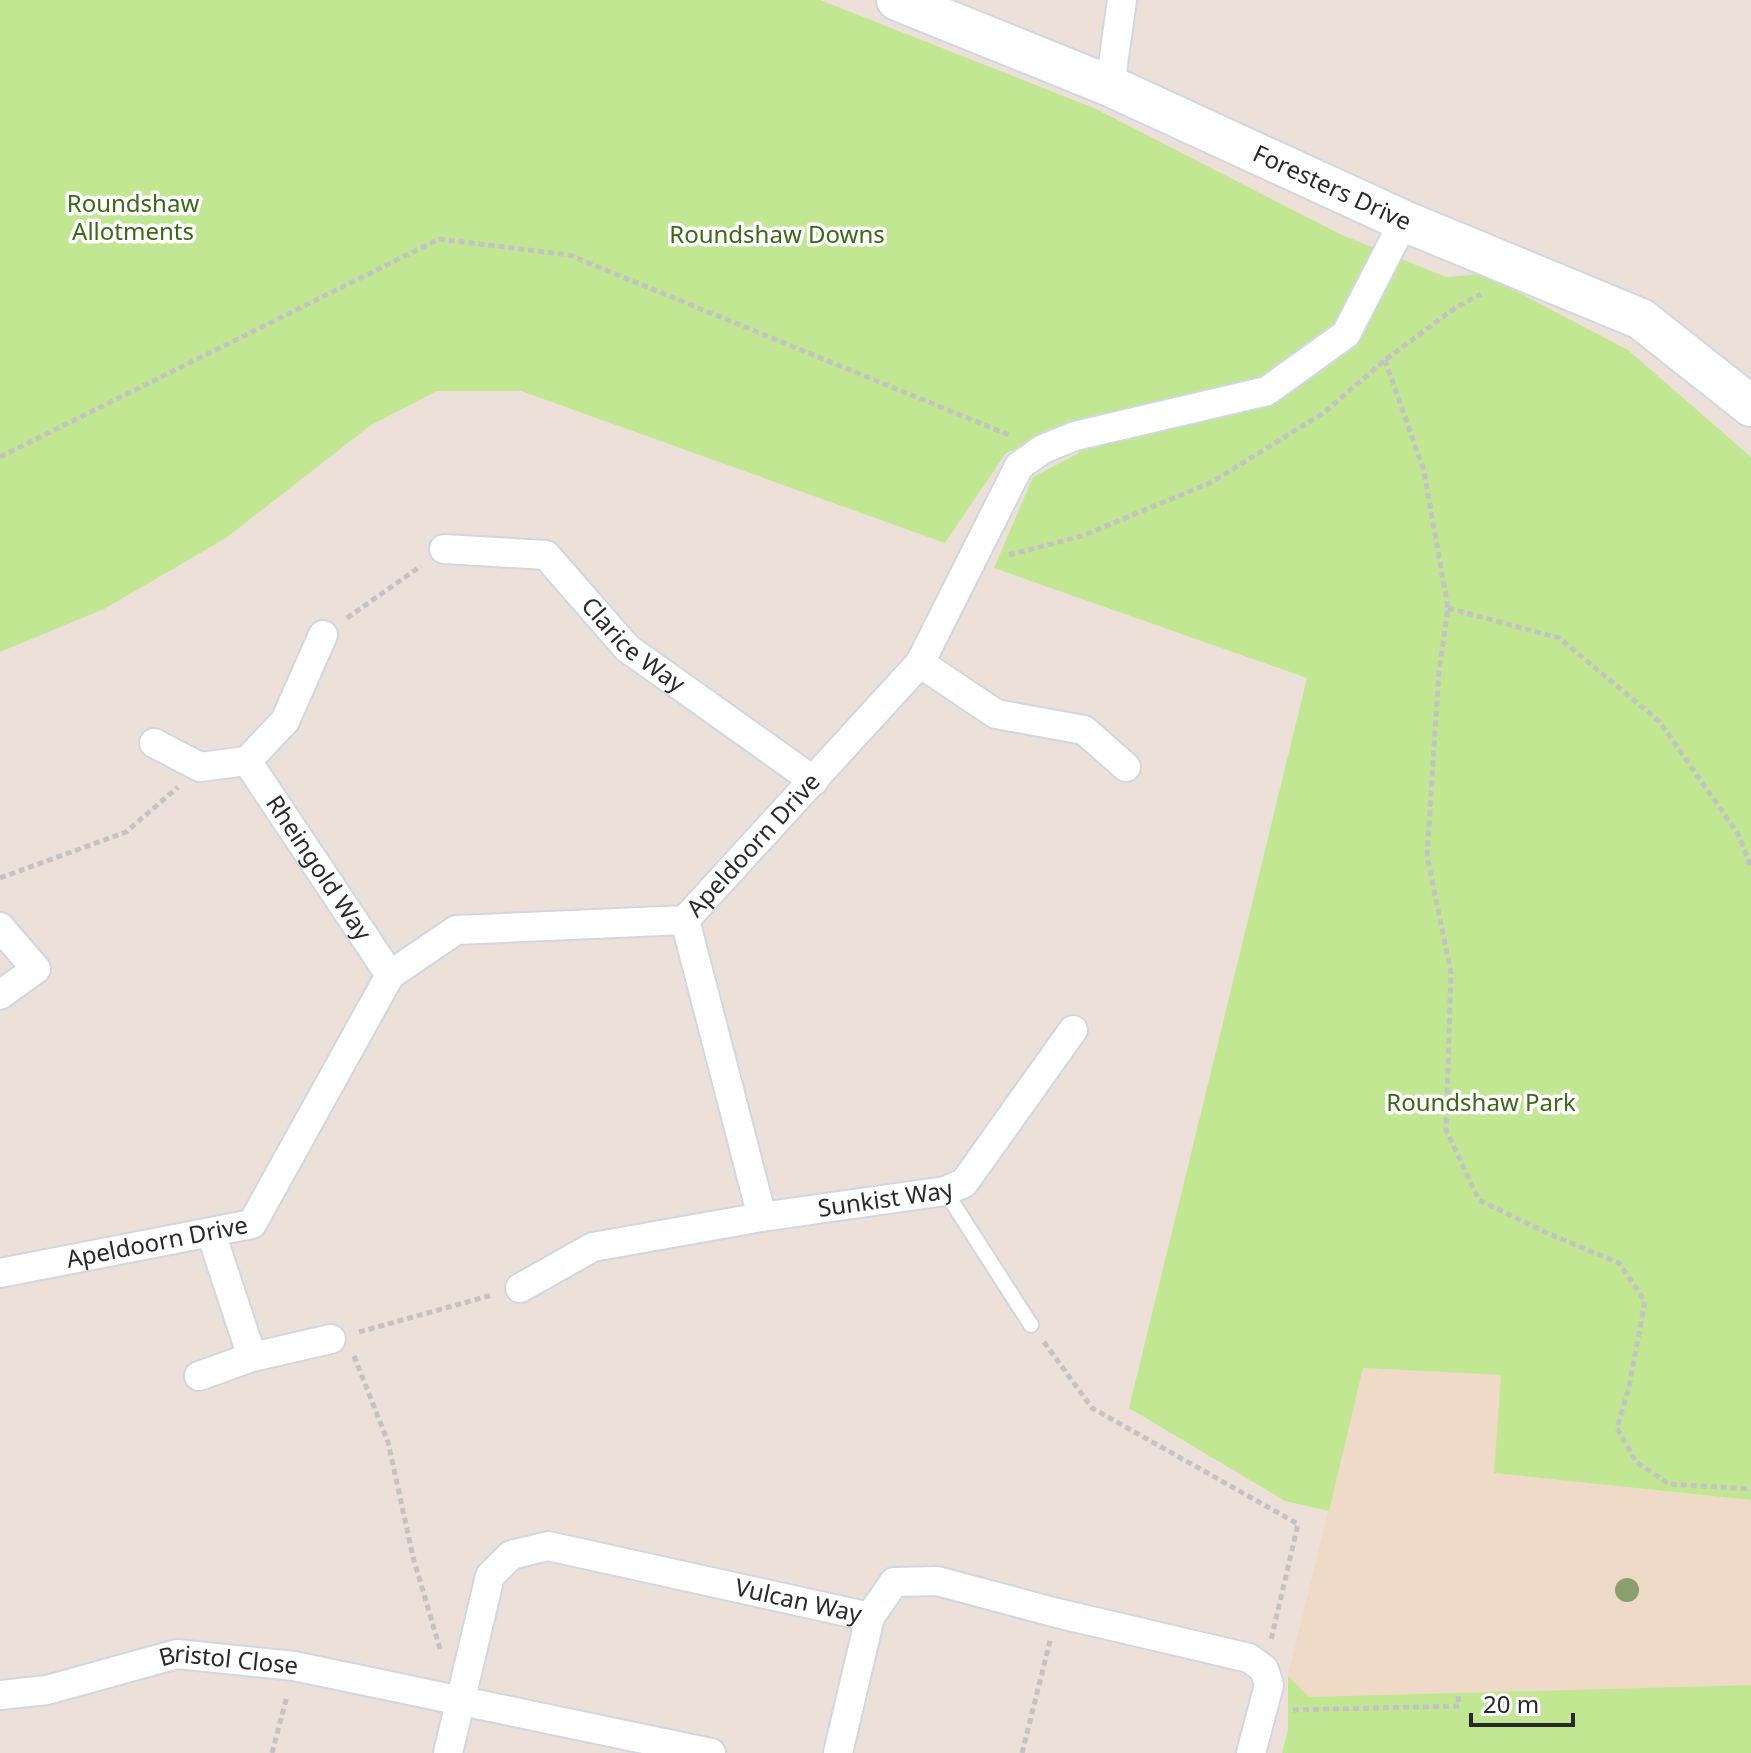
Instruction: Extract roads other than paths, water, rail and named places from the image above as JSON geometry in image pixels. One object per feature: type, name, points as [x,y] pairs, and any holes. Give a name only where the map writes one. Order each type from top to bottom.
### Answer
[{"type":"main road","name":"Foresters Drive","points":[[897,0],[1110,86],[1404,221],[1641,319],[1751,406]]},
{"type":"street","points":[[1110,86],[1122,0]]},
{"type":"street","name":"Apeldoorn Drive","points":[[0,1273],[252,1224],[390,975],[456,930],[685,920],[920,663],[1019,466],[1043,449],[1075,436],[1267,391],[1346,334],[1404,221]]},
{"type":"street","name":"Clarice Way","points":[[444,549],[546,555],[627,648],[814,781]]},
{"type":"street","points":[[154,743],[200,767],[247,761],[285,721],[323,635]]},
{"type":"street","points":[[920,663],[996,714],[1084,730],[1126,767]]},
{"type":"street","name":"Rheingold Way","points":[[247,761],[390,975]]},
{"type":"street","points":[[685,920],[762,1217]]},
{"type":"street","points":[[0,927],[36,969],[0,995]]},
{"type":"street","name":"Sunkist Way","points":[[520,1288],[593,1247],[762,1217],[945,1191],[964,1183],[1073,1030]]},
{"type":"street","points":[[211,1233],[252,1357]]},
{"type":"street","points":[[199,1376],[252,1357],[331,1339]]},
{"type":"street","name":"Vulcan Way","points":[[448,1753],[490,1576],[511,1555],[548,1546],[870,1617],[894,1582],[937,1581],[1249,1658],[1264,1669],[1269,1685],[1251,1753]]},
{"type":"street","points":[[838,1753],[870,1617]]},
{"type":"street","name":"Bristol Close","points":[[0,1695],[47,1690],[177,1654],[294,1666],[711,1753]]},
{"type":"lane","points":[[945,1191],[1031,1325]]},
{"type":"park label","name":"Roundshaw Allotments","points":[[133,218]]},
{"type":"park label","name":"Roundshaw Downs","points":[[777,235]]},
{"type":"park label","name":"Roundshaw Park","points":[[1481,1103]]}]
